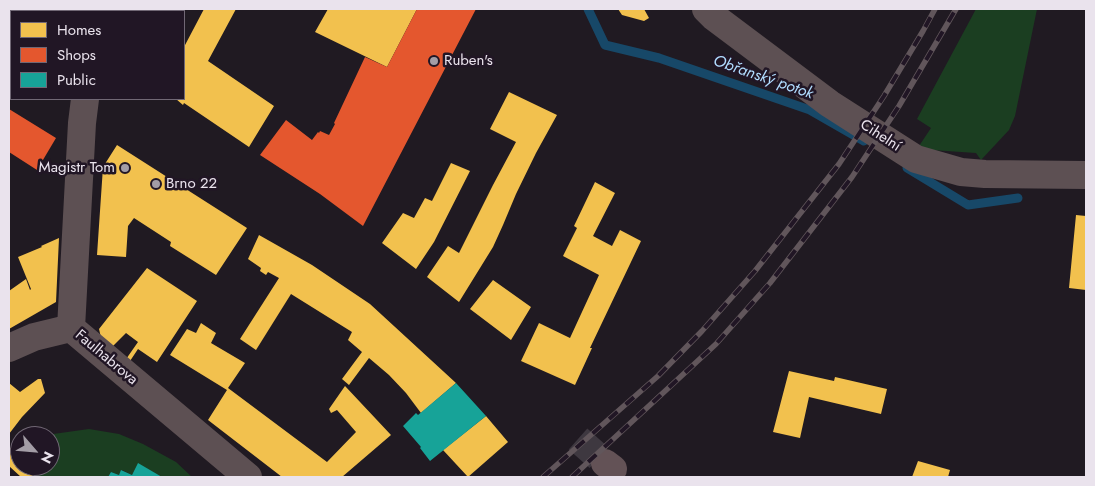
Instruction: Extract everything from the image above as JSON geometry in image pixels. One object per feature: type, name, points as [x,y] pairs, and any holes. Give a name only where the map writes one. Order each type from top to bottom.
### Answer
[{"type":"street","name":"Cihelní","points":[[706,9],[830,104],[916,159],[961,172],[1086,175]]},
{"type":"street","name":"Faulhabrova","points":[[85,100],[71,328],[248,477]]},
{"type":"street","points":[[9,348],[34,337],[71,328]]},
{"type":"green space","points":[[976,9],[1037,9],[1015,116],[1009,130],[981,160],[976,153],[917,149],[931,128],[917,119]]},
{"type":"green space","points":[[89,429],[119,434],[143,444],[176,462],[192,477],[162,477],[138,464],[132,475],[122,470],[119,475],[111,472],[108,477],[32,477],[60,476],[60,433]]},
{"type":"building: Homes","points":[[63,9],[150,9],[150,10]]},
{"type":"building: Homes","points":[[204,9],[236,9],[208,61],[274,106],[249,147],[177,100],[185,100],[185,45]]},
{"type":"building: Homes","points":[[328,9],[417,9],[387,67],[315,32]]},
{"type":"building: Homes","points":[[618,9],[644,9],[649,18],[644,21],[622,15]]},
{"type":"building: Homes","points":[[509,92],[557,115],[516,194],[493,247],[459,302],[427,277],[448,246],[459,253],[516,142],[490,129]]},
{"type":"building: Homes","points":[[117,145],[247,228],[216,275],[170,246],[171,242],[134,218],[128,226],[126,257],[97,255],[103,167]]},
{"type":"building: Homes","points":[[451,163],[470,171],[434,242],[416,269],[382,243],[403,213],[414,218],[425,198],[432,201]]},
{"type":"building: Homes","points":[[595,182],[615,193],[593,236],[612,246],[620,230],[641,241],[590,348],[592,348],[575,385],[521,361],[539,323],[570,338],[599,275],[563,256],[577,228],[574,226]]},
{"type":"building: Homes","points":[[1076,215],[1086,216],[1086,290],[1069,288]]},
{"type":"building: Homes","points":[[259,235],[312,265],[370,304],[456,383],[421,413],[389,375],[369,358],[349,385],[342,379],[362,352],[348,340],[352,332],[291,294],[256,350],[240,339],[279,278],[268,272],[266,275],[260,271],[261,268],[248,259]]},
{"type":"building: Homes","points":[[59,238],[56,302],[9,329],[9,291],[26,279],[31,289],[18,257]]},
{"type":"building: Homes","points":[[147,268],[197,301],[157,362],[138,349],[128,364],[124,362],[138,342],[126,333],[108,351],[103,346],[99,329]]},
{"type":"building: Homes","points":[[493,280],[531,307],[511,340],[470,309]]},
{"type":"building: Homes","points":[[201,323],[216,333],[211,343],[245,363],[228,388],[327,462],[356,432],[337,410],[331,413],[329,409],[345,386],[391,435],[342,477],[282,477],[208,420],[227,390],[170,355],[187,329],[196,333]]},
{"type":"building: Homes","points":[[789,371],[834,381],[835,377],[887,389],[881,414],[809,397],[800,438],[773,432]]},
{"type":"building: Homes","points":[[38,379],[41,379],[45,393],[15,426],[10,426],[9,434],[9,383],[20,392]]},
{"type":"building: Homes","points":[[486,416],[508,442],[468,477],[443,450]]},
{"type":"building: Homes","points":[[9,447],[10,467],[9,466]]},
{"type":"building: Homes","points":[[918,461],[950,470],[948,477],[912,477]]},
{"type":"building: Shops","points":[[417,9],[476,9],[363,226],[320,194],[260,155],[286,120],[312,140],[320,131],[329,135],[365,57],[387,67]]},
{"type":"building: Shops","points":[[9,109],[56,138],[37,170],[9,152]]},
{"type":"building: Public","points":[[456,383],[486,416],[430,461],[403,426],[416,413],[418,415]]},
{"type":"building: Public","points":[[138,463],[162,477],[108,477],[111,472],[119,475],[121,470],[132,475]]},
{"type":"waterway","name":"Obřanský potok","points":[[588,9],[605,45],[659,58],[810,110],[864,141]]},
{"type":"waterway","name":"Obřanský potok","points":[[907,168],[968,205],[1018,198]]},
{"type":"tunnel","points":[[578,439],[605,463]]},
{"type":"railway","points":[[543,477],[658,376],[702,331],[755,271],[839,164],[884,96],[935,9]]},
{"type":"railway","points":[[572,477],[716,344],[770,283],[852,177],[899,106],[956,9]]},
{"type":"place","name":"Ruben's","points":[[434,61]]},
{"type":"place","name":"Magistr Tom","points":[[125,168]]},
{"type":"place","name":"Brno 22","points":[[156,184]]}]
